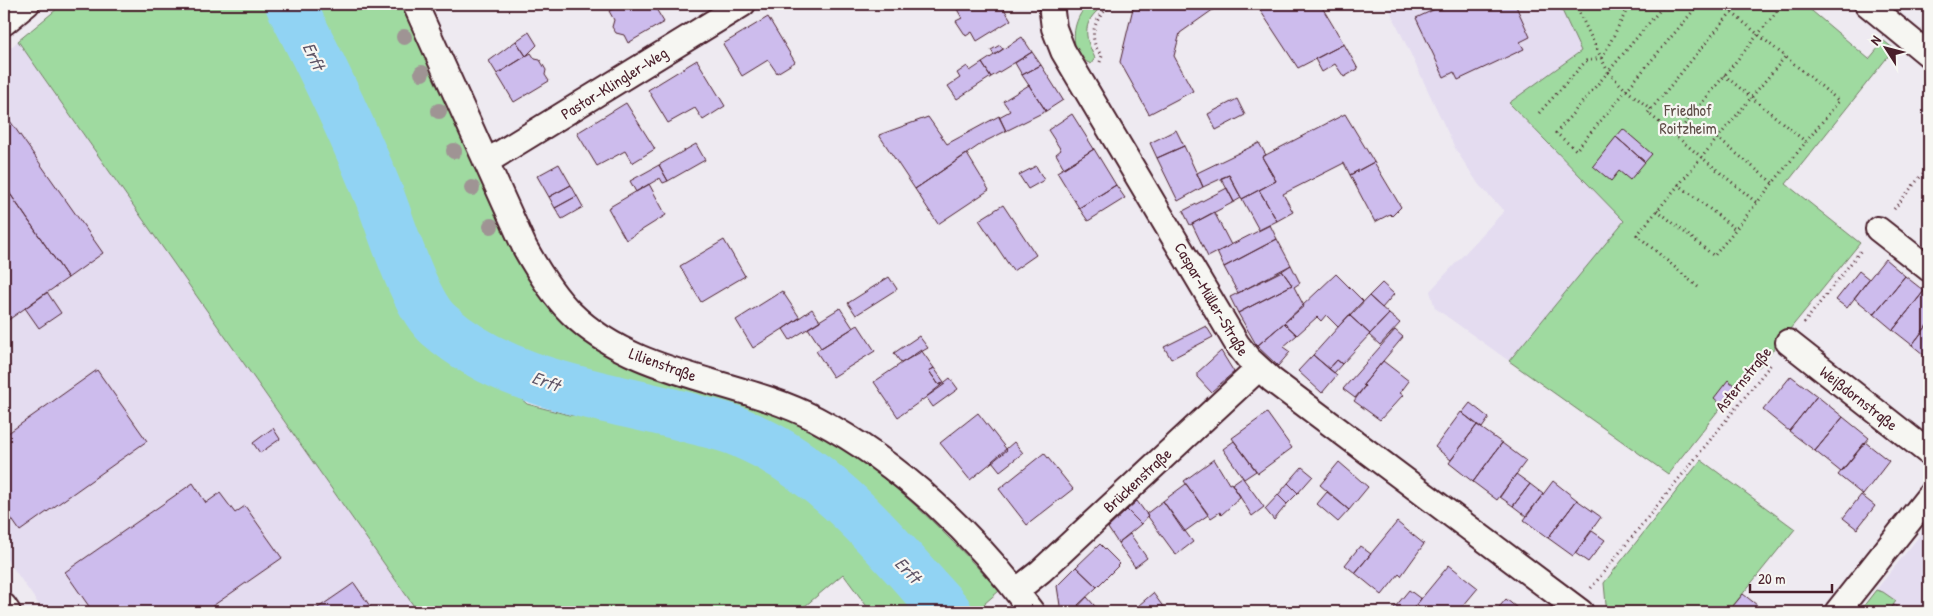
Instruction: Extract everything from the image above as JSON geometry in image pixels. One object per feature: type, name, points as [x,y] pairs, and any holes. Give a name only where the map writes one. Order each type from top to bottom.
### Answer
[{"type":"street","points":[[4,23],[27,4]]},
{"type":"street","name":"Lilienstraße","points":[[415,4],[534,264],[558,298],[583,324],[616,346],[638,357],[783,404],[848,437],[902,477],[931,502],[1016,591],[1032,612]]},
{"type":"street","name":"Pastor-Klingler-Weg","points":[[486,162],[742,4]]},
{"type":"street","name":"Caspar-Müller-Straße","points":[[1051,4],[1054,28],[1063,50],[1089,96],[1237,344],[1258,369],[1578,610]]},
{"type":"street","points":[[1867,4],[1929,55]]},
{"type":"street","points":[[1878,229],[1929,269]]},
{"type":"street","name":"Weißdornstraße","points":[[1788,342],[1929,454]]},
{"type":"street","name":"Brückenstraße","points":[[1016,591],[1041,571],[1258,369]]},
{"type":"street","points":[[1837,612],[1929,496]]},
{"type":"street","points":[[4,606],[8,612]]},
{"type":"path","points":[[1089,96],[1102,56],[1092,37],[1094,24],[1113,4]]},
{"type":"path","points":[[1575,4],[1608,72],[1626,90],[1651,109]]},
{"type":"path","points":[[1601,58],[1630,4]]},
{"type":"path","points":[[1664,4],[1556,133],[1576,150],[1699,4]]},
{"type":"path","points":[[1738,4],[1648,113],[1757,202]]},
{"type":"path","points":[[1676,136],[1783,4]]},
{"type":"path","points":[[1657,210],[1714,256],[1839,101],[1731,12]]},
{"type":"path","points":[[1698,286],[1637,235],[1785,57]]},
{"type":"path","points":[[1539,113],[1586,61],[1601,58]]},
{"type":"path","points":[[1724,75],[1806,142]]},
{"type":"path","points":[[1717,138],[1773,183]]},
{"type":"path","name":"Asternstraße","points":[[1578,610],[1929,166]]},
{"type":"path","points":[[1678,184],[1735,229]]},
{"type":"shaded area","points":[[1387,4],[1559,4],[1581,50],[1509,104],[1625,221],[1509,361],[1435,308],[1430,291],[1504,211],[1479,185],[1456,150]]},
{"type":"shaded area","points":[[18,41],[418,612],[44,612],[4,555],[4,54]]},
{"type":"shaded area","points":[[1929,524],[1929,612],[1888,612],[1896,601],[1876,590]]},
{"type":"green space","points":[[63,4],[279,4],[365,184],[412,313],[427,333],[468,369],[503,383],[527,404],[569,415],[635,420],[670,426],[752,449],[779,464],[801,480],[867,543],[931,612],[871,612],[843,574],[798,612],[418,612],[18,41]]},
{"type":"green space","points":[[300,4],[403,4],[462,139],[494,206],[544,296],[561,319],[585,340],[613,357],[672,381],[735,400],[796,423],[826,438],[854,456],[906,497],[930,519],[999,591],[984,604],[988,609],[985,612],[965,612],[857,498],[807,456],[752,428],[717,414],[589,379],[471,333],[450,322],[440,308],[421,271]]},
{"type":"green space","points":[[1089,4],[1106,4],[1092,16],[1087,28],[1088,42],[1095,58],[1091,64],[1083,59],[1078,52],[1074,35],[1079,17]]},
{"type":"green space","name":"Friedhof Roitzheim","points":[[1559,4],[1807,4],[1806,6],[1869,59],[1884,41],[1894,49],[1786,184],[1860,243],[1759,367],[1755,364],[1668,474],[1509,361],[1624,221],[1509,103],[1581,51]]},
{"type":"green space","points":[[1701,460],[1795,529],[1728,612],[1615,612],[1606,605],[1604,583]]},
{"type":"green space","points":[[1876,590],[1883,592],[1896,601],[1888,612],[1859,612]]},
{"type":"building","points":[[622,4],[653,4],[664,22],[628,43],[624,35],[616,33],[612,27],[614,20],[609,11]]},
{"type":"building","points":[[954,4],[1001,4],[1011,20],[977,41],[972,32],[966,36],[956,21],[962,18]]},
{"type":"building","points":[[1134,4],[1221,4],[1180,33],[1174,56],[1193,91],[1149,114],[1120,62]]},
{"type":"building","points":[[1256,4],[1320,4],[1344,44],[1298,68]]},
{"type":"building","points":[[1446,4],[1515,4],[1530,37],[1520,42],[1524,49],[1458,80],[1454,72],[1444,77],[1416,18]]},
{"type":"building","points":[[768,17],[795,62],[777,73],[768,60],[742,76],[723,44]]},
{"type":"building","points":[[529,32],[537,45],[526,56],[516,41]]},
{"type":"building","points":[[1022,37],[1032,52],[991,77],[982,63]]},
{"type":"building","points":[[516,41],[526,56],[497,74],[489,61]]},
{"type":"building","points":[[1344,44],[1358,69],[1344,77],[1335,64],[1322,72],[1315,59]]},
{"type":"building","points":[[1000,45],[1003,49],[994,55],[991,50]]},
{"type":"building","points":[[1032,52],[1041,65],[1022,75],[1015,63]]},
{"type":"building","points":[[531,53],[535,59],[540,60],[546,70],[545,75],[549,81],[514,102],[497,74]]},
{"type":"building","points":[[697,60],[725,106],[703,120],[695,108],[668,123],[648,90]]},
{"type":"building","points":[[982,63],[991,77],[957,99],[948,86],[960,78],[957,73],[967,66],[970,71]]},
{"type":"building","points":[[1041,65],[1063,100],[1046,111],[1022,75]]},
{"type":"building","points":[[1029,85],[1046,111],[1006,131],[999,117],[1010,111],[1003,101]]},
{"type":"building","points":[[1237,99],[1245,115],[1216,130],[1208,114]]},
{"type":"building","points":[[626,103],[655,149],[632,163],[625,151],[597,166],[577,133]]},
{"type":"building","points":[[1072,114],[1094,149],[1064,168],[1056,154],[1061,150],[1048,130]]},
{"type":"building","points":[[1345,114],[1374,162],[1350,175],[1344,163],[1283,194],[1293,212],[1277,221],[1259,190],[1276,181],[1262,157]]},
{"type":"building","points":[[999,116],[1006,131],[984,142],[915,189],[879,135],[928,117],[947,144]]},
{"type":"building","points":[[8,118],[103,253],[68,278],[4,185],[4,121]]},
{"type":"building","points":[[1623,129],[1652,154],[1645,162],[1616,137]]},
{"type":"building","points":[[1176,130],[1184,146],[1157,158],[1150,143]]},
{"type":"building","points":[[1616,137],[1645,162],[1630,180],[1619,171],[1611,181],[1593,166]]},
{"type":"building","points":[[1259,143],[1266,155],[1262,157],[1276,181],[1242,199],[1229,175],[1203,187],[1197,173]]},
{"type":"building","points":[[696,144],[705,160],[668,181],[659,165]]},
{"type":"building","points":[[1184,146],[1203,187],[1178,201],[1157,158]]},
{"type":"building","points":[[1094,149],[1116,185],[1079,208],[1057,172]]},
{"type":"building","points":[[967,154],[989,190],[938,224],[915,189]]},
{"type":"building","points":[[1374,162],[1401,207],[1392,216],[1390,214],[1375,222],[1350,175]]},
{"type":"building","points":[[559,164],[571,185],[549,197],[537,176]]},
{"type":"building","points":[[659,165],[668,181],[663,183],[660,178],[636,192],[630,181]]},
{"type":"building","points":[[1036,166],[1044,180],[1028,189],[1019,175]]},
{"type":"building","points":[[1229,175],[1241,198],[1234,202],[1221,178]]},
{"type":"building","points":[[649,184],[666,215],[626,240],[608,208]]},
{"type":"building","points":[[4,185],[68,278],[4,323]]},
{"type":"building","points":[[571,185],[577,196],[555,208],[549,197]]},
{"type":"building","points":[[1116,185],[1125,198],[1088,221],[1079,208]]},
{"type":"building","points":[[1227,188],[1234,202],[1190,225],[1183,211]]},
{"type":"building","points":[[1259,190],[1277,221],[1259,230],[1242,199]]},
{"type":"building","points":[[577,196],[583,207],[562,219],[555,208]]},
{"type":"building","points":[[1003,205],[1036,255],[1013,271],[979,220]]},
{"type":"building","points":[[1214,212],[1231,245],[1208,257],[1192,224]]},
{"type":"building","points":[[1270,225],[1277,239],[1224,267],[1217,252]]},
{"type":"building","points":[[1277,239],[1291,265],[1238,293],[1224,267]]},
{"type":"building","points":[[724,240],[745,276],[701,302],[680,266]]},
{"type":"building","points":[[1885,259],[1905,276],[1874,314],[1854,298]]},
{"type":"building","points":[[1291,265],[1300,283],[1294,287],[1304,306],[1257,346],[1238,313],[1292,285],[1282,271]]},
{"type":"building","points":[[1282,271],[1292,285],[1238,313],[1230,297]]},
{"type":"building","points":[[1859,271],[1869,279],[1847,308],[1836,300]]},
{"type":"building","points":[[1336,274],[1363,301],[1338,327],[1326,315],[1321,321],[1317,317],[1297,335],[1284,323]]},
{"type":"building","points":[[1905,276],[1924,291],[1893,330],[1874,314]]},
{"type":"building","points":[[889,277],[897,289],[856,315],[848,303]]},
{"type":"building","points":[[1382,283],[1394,294],[1382,308],[1369,296]]},
{"type":"building","points":[[782,291],[800,318],[753,348],[736,320]]},
{"type":"building","points":[[1924,291],[1929,295],[1929,323],[1912,345],[1893,330]]},
{"type":"building","points":[[47,292],[61,313],[39,328],[25,308]]},
{"type":"building","points":[[1369,296],[1389,314],[1370,334],[1350,316]]},
{"type":"building","points":[[840,308],[853,328],[821,348],[808,328]]},
{"type":"building","points":[[812,309],[820,321],[790,340],[783,329]]},
{"type":"building","points":[[1389,314],[1400,323],[1380,345],[1369,335]]},
{"type":"building","points":[[1349,315],[1370,334],[1342,364],[1337,360],[1329,369],[1313,355]]},
{"type":"building","points":[[1284,323],[1297,335],[1283,347],[1290,352],[1278,366],[1257,346]]},
{"type":"building","points":[[1929,323],[1929,359],[1912,345]]},
{"type":"building","points":[[858,325],[875,351],[833,377],[816,351]]},
{"type":"building","points":[[1206,326],[1213,337],[1171,359],[1164,347]]},
{"type":"building","points":[[1395,330],[1403,337],[1363,385],[1365,386],[1355,398],[1343,389]]},
{"type":"building","points":[[919,336],[928,348],[901,363],[894,353]]},
{"type":"building","points":[[921,350],[934,368],[929,371],[939,385],[944,382],[945,384],[898,417],[874,382]]},
{"type":"building","points":[[1221,351],[1234,372],[1211,392],[1197,377],[1197,373]]},
{"type":"building","points":[[1313,355],[1337,375],[1322,393],[1298,371]]},
{"type":"building","points":[[1337,360],[1342,364],[1334,373],[1329,369]]},
{"type":"building","points":[[1383,361],[1409,381],[1400,393],[1403,395],[1380,420],[1354,401],[1365,386],[1363,385]]},
{"type":"building","points":[[934,368],[944,382],[939,385],[929,371]]},
{"type":"building","points":[[97,370],[147,441],[20,531],[4,508],[4,436]]},
{"type":"building","points":[[1791,376],[1817,396],[1789,431],[1763,410]]},
{"type":"building","points":[[950,378],[958,389],[933,407],[926,397]]},
{"type":"building","points":[[1728,380],[1736,387],[1722,405],[1714,398]]},
{"type":"building","points":[[1817,396],[1843,417],[1815,451],[1789,431]]},
{"type":"building","points":[[1470,403],[1489,418],[1482,428],[1462,413]]},
{"type":"building","points":[[1461,412],[1477,425],[1451,460],[1435,447]]},
{"type":"building","points":[[978,413],[1007,450],[970,480],[940,443]]},
{"type":"building","points":[[1267,413],[1292,448],[1258,473],[1232,438]]},
{"type":"building","points":[[1843,417],[1869,438],[1841,472],[1815,451]]},
{"type":"building","points":[[1477,425],[1502,443],[1473,482],[1449,463]]},
{"type":"building","points":[[273,428],[280,439],[260,453],[253,443]]},
{"type":"building","points":[[1234,441],[1256,471],[1244,479],[1223,449]]},
{"type":"building","points":[[1014,442],[1023,453],[1000,471],[992,461]]},
{"type":"building","points":[[1865,442],[1889,461],[1863,495],[1838,475]]},
{"type":"building","points":[[1502,443],[1526,461],[1497,500],[1473,482]]},
{"type":"building","points":[[1044,453],[1073,489],[1027,525],[999,489]]},
{"type":"building","points":[[1214,459],[1229,484],[1231,483],[1241,497],[1221,515],[1220,512],[1211,518],[1184,481]]},
{"type":"building","points":[[1339,462],[1368,487],[1349,510],[1320,485]]},
{"type":"building","points":[[1302,467],[1313,476],[1298,493],[1288,483]]},
{"type":"building","points":[[1516,474],[1530,484],[1513,506],[1500,497]]},
{"type":"building","points":[[1242,477],[1264,507],[1252,516],[1232,484]]},
{"type":"building","points":[[1553,481],[1577,500],[1548,538],[1524,520]]},
{"type":"building","points":[[193,483],[206,503],[220,493],[235,513],[245,506],[282,558],[204,612],[101,612],[100,610],[93,612],[65,572]]},
{"type":"building","points":[[1288,483],[1298,493],[1287,504],[1278,495]]},
{"type":"building","points":[[1186,484],[1208,515],[1184,532],[1163,501]]},
{"type":"building","points":[[1530,484],[1543,494],[1526,516],[1513,506]]},
{"type":"building","points":[[1327,492],[1349,510],[1338,522],[1317,504]]},
{"type":"building","points":[[1278,495],[1287,504],[1274,520],[1265,509]]},
{"type":"building","points":[[1861,495],[1875,506],[1857,529],[1843,518]]},
{"type":"building","points":[[1577,500],[1601,517],[1573,556],[1548,538]]},
{"type":"building","points":[[1137,501],[1148,516],[1141,524],[1127,510]]},
{"type":"building","points":[[1163,501],[1193,542],[1176,555],[1146,514]]},
{"type":"building","points":[[1127,510],[1141,524],[1118,543],[1108,528]]},
{"type":"building","points":[[1397,522],[1424,544],[1401,576],[1399,574],[1382,595],[1355,573]]},
{"type":"building","points":[[1592,531],[1605,540],[1588,562],[1575,553]]},
{"type":"building","points":[[1130,534],[1147,558],[1135,567],[1118,543]]},
{"type":"building","points":[[1100,544],[1120,564],[1097,587],[1076,567]]},
{"type":"building","points":[[1360,546],[1371,554],[1355,573],[1345,565]]},
{"type":"building","points":[[1449,565],[1478,588],[1458,612],[1425,612],[1416,605]]},
{"type":"building","points":[[1076,567],[1097,587],[1073,612],[1061,612],[1057,586]]},
{"type":"building","points":[[354,583],[374,612],[312,612],[347,588]]},
{"type":"building","points":[[1409,590],[1421,599],[1410,612],[1391,612]]},
{"type":"building","points":[[1153,593],[1167,612],[1131,612]]},
{"type":"building","points":[[1743,594],[1757,605],[1748,612],[1728,612]]},
{"type":"building","points":[[1087,597],[1100,612],[1073,612]]},
{"type":"building","points":[[1506,599],[1522,612],[1495,612]]},
{"type":"building","points":[[1894,605],[1903,612],[1888,612]]},
{"type":"waterway","name":"Erft","points":[[290,4],[359,146],[412,283],[430,315],[439,325],[467,346],[497,363],[529,376],[596,396],[664,411],[726,428],[774,449],[829,489],[854,512],[947,612]]}]
